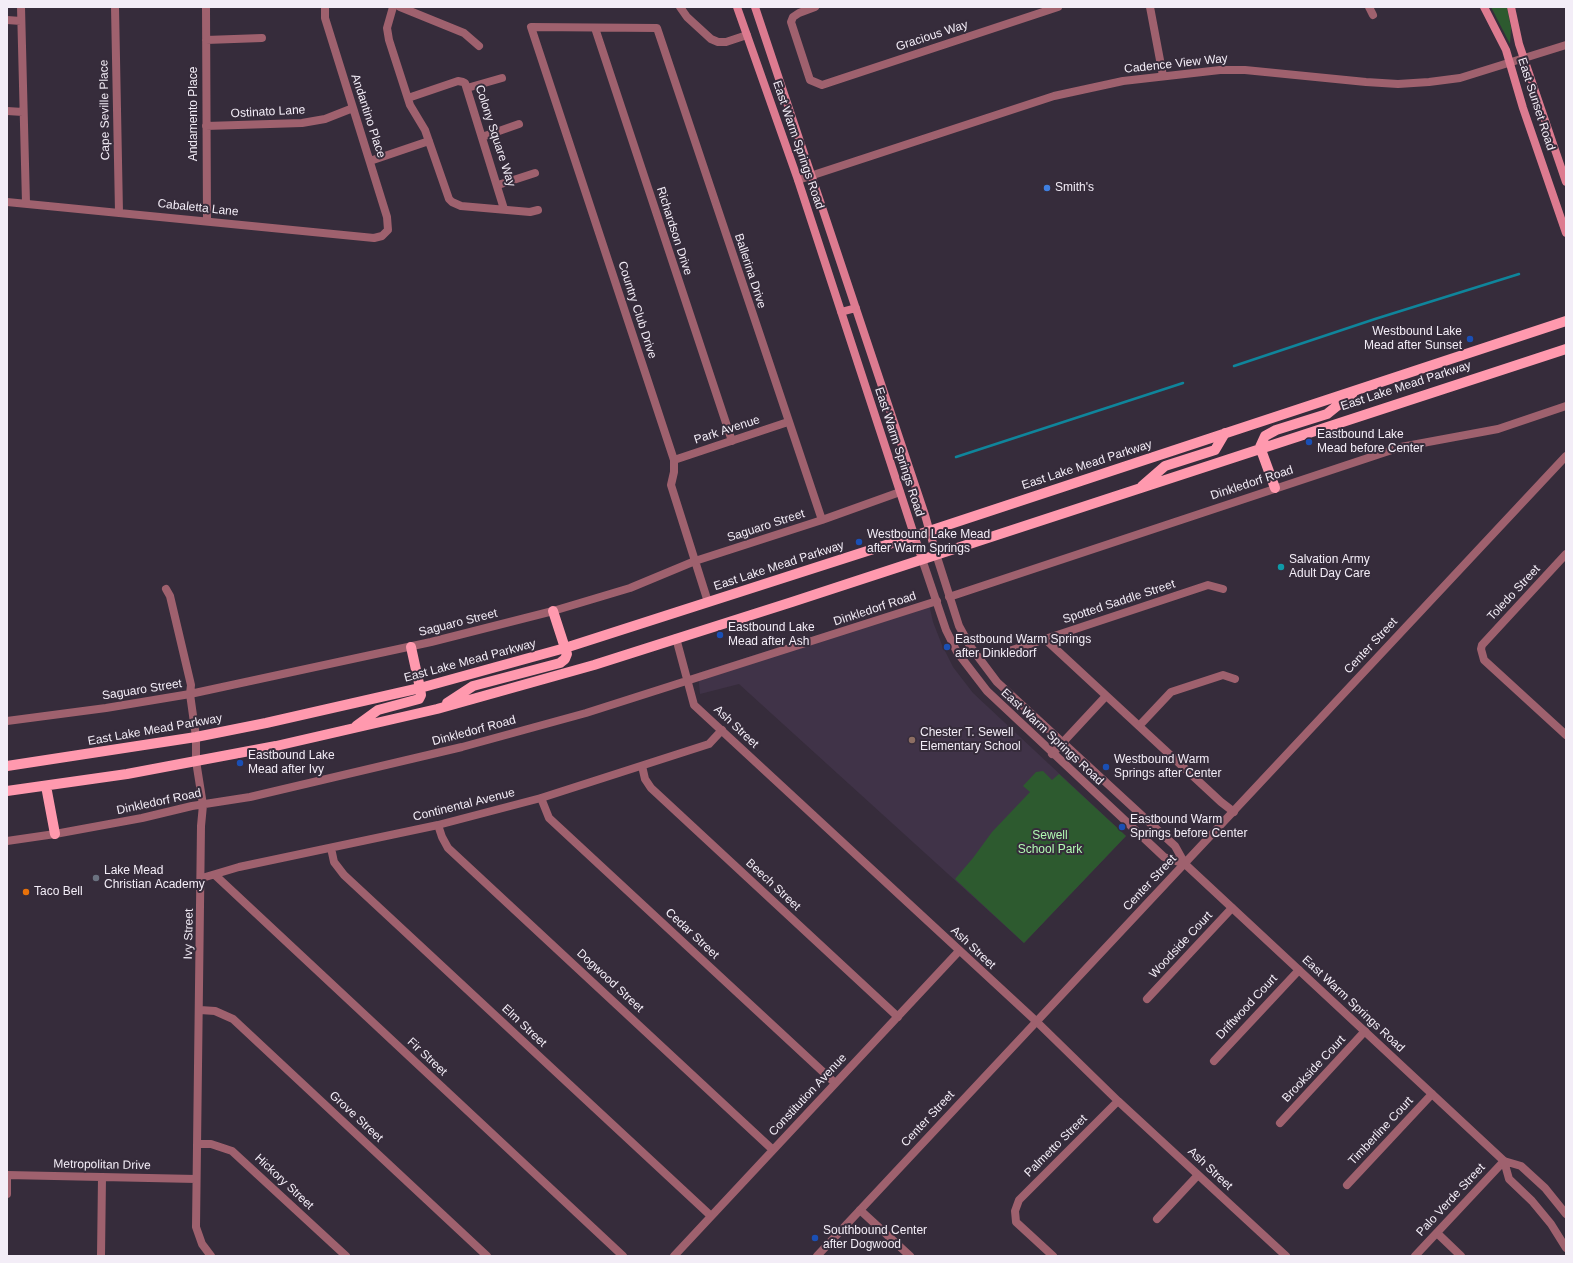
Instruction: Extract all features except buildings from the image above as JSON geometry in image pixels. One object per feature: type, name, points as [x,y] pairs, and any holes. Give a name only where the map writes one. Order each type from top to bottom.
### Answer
[{"type":"main road","name":"East Warm Springs Road","points":[[737,7],[798,180],[922,559]]},
{"type":"main road","name":"East Warm Springs Road","points":[[755,7],[930,531],[936,554]]},
{"type":"main road","name":"East Sunset Road","points":[[1484,7],[1502,40],[1566,233]]},
{"type":"main road","name":"East Sunset Road","points":[[1511,7],[1515,29],[1524,58],[1566,182]]},
{"type":"main road","points":[[841,312],[856,308]]},
{"type":"main road","name":"East Lake Mead Parkway","points":[[7,766],[196,737],[420,688],[565,648],[930,531],[1566,321]]},
{"type":"main road","name":"East Lake Mead Parkway","points":[[7,791],[196,761],[437,710],[594,665],[1139,489],[1260,447],[1566,348]]},
{"type":"main road","points":[[1275,488],[1260,447],[1265,436],[1276,430],[1327,414],[1358,390]]},
{"type":"main road","points":[[1139,489],[1165,466],[1215,450],[1225,433]]},
{"type":"main road","points":[[437,710],[473,686],[560,662],[567,654],[553,610]]},
{"type":"main road","points":[[352,729],[378,710],[413,702],[419,699],[421,695],[420,688],[411,647]]},
{"type":"main road","points":[[46,786],[55,834]]},
{"type":"street","points":[[21,7],[26,203]]},
{"type":"street","name":"Cape Seville Place","points":[[115,7],[119,212]]},
{"type":"street","name":"Andamento Place","points":[[206,7],[207,221]]},
{"type":"street","name":"Andantino Place","points":[[325,7],[325,18],[388,220],[386,233]]},
{"type":"street","points":[[393,7],[387,33],[412,111],[425,130],[447,197],[452,202],[461,206],[530,212],[538,210]]},
{"type":"street","points":[[400,7],[464,33],[479,46]]},
{"type":"street","points":[[680,7],[686,17],[711,39],[718,42],[726,42],[747,35]]},
{"type":"street","name":"Gracious Way","points":[[815,7],[799,12],[793,17],[791,22],[810,80],[814,83],[822,85],[1057,7]]},
{"type":"street","points":[[1150,7],[1163,76]]},
{"type":"street","points":[[1369,7],[1373,15]]},
{"type":"street","points":[[7,20],[21,21]]},
{"type":"street","name":"Country Club Drive","points":[[595,28],[531,27],[674,460],[674,472],[671,485],[708,602]]},
{"type":"street","name":"Ballerina Drive","points":[[595,28],[657,28],[822,520]]},
{"type":"street","name":"Richardson Drive","points":[[595,28],[732,441]]},
{"type":"street","points":[[206,40],[262,38]]},
{"type":"street","name":"Cadence View Way","points":[[798,180],[1054,96],[1085,88],[1163,76],[1220,70],[1245,70],[1398,84],[1460,78],[1566,45]]},
{"type":"street","points":[[467,88],[502,78]]},
{"type":"street","name":"Colony Square Way","points":[[408,98],[458,82],[463,82],[467,88],[498,185],[504,210]]},
{"type":"street","name":"Ostinato Lane","points":[[206,126],[302,123],[325,119],[353,108]]},
{"type":"street","points":[[7,111],[24,112]]},
{"type":"street","points":[[482,137],[519,124]]},
{"type":"street","points":[[370,161],[429,141]]},
{"type":"street","points":[[498,185],[535,174]]},
{"type":"street","name":"Cabaletta Lane","points":[[7,202],[374,238],[379,238],[386,233]]},
{"type":"street","name":"Dinkledorf Road","points":[[949,597],[1401,447],[1498,429],[1566,406]]},
{"type":"street","name":"Park Avenue","points":[[674,460],[788,422]]},
{"type":"street","name":"Center Street","points":[[817,1256],[1566,456]]},
{"type":"street","name":"Saguaro Street","points":[[7,721],[106,708],[190,694],[411,647],[553,610],[630,588],[695,561],[822,520],[900,492]]},
{"type":"street","name":"East Warm Springs Road","points":[[936,554],[959,626],[983,664],[1008,692],[1175,846],[1185,864],[1232,908],[1504,1161],[1521,1166],[1545,1188],[1566,1214]]},
{"type":"street","name":"Toledo Street","points":[[1566,554],[1482,645],[1481,649],[1484,660],[1566,735]]},
{"type":"street","name":"East Warm Springs Road","points":[[922,559],[952,641],[971,672],[987,691],[1052,754],[1164,857],[1185,864]]},
{"type":"street","name":"Spotted Saddle Street","points":[[1000,654],[1208,585],[1223,589]]},
{"type":"street","name":"Ivy Street","points":[[166,589],[170,596],[178,626],[191,685],[190,694],[196,737],[196,761],[203,805],[201,826],[202,878],[196,1227],[202,1244],[210,1256]]},
{"type":"street","name":"Dinkledorf Road","points":[[7,841],[55,834],[250,797],[462,747],[586,713],[937,601]]},
{"type":"street","name":"Ash Street","points":[[676,638],[694,705],[1037,1022],[1118,1101],[1286,1256]]},
{"type":"street","points":[[1045,639],[1234,812]]},
{"type":"street","points":[[1139,726],[1171,692],[1223,675],[1235,679]]},
{"type":"street","points":[[1052,754],[1106,696]]},
{"type":"street","name":"Continental Avenue","points":[[202,878],[239,867],[438,825],[541,798],[709,744],[722,730]]},
{"type":"street","name":"Beech Street","points":[[642,766],[645,779],[651,788],[898,1017]]},
{"type":"street","name":"Cedar Street","points":[[541,798],[549,818],[835,1083]]},
{"type":"street","name":"Dogwood Street","points":[[438,825],[448,848],[773,1150]]},
{"type":"street","name":"Elm Street","points":[[331,848],[334,862],[344,875],[711,1216]]},
{"type":"street","name":"Fir Street","points":[[215,875],[623,1256]]},
{"type":"street","name":"Woodside Court","points":[[1147,999],[1232,908]]},
{"type":"street","name":"Constitution Avenue","points":[[674,1256],[959,951]]},
{"type":"street","name":"Driftwood Court","points":[[1214,1061],[1299,970]]},
{"type":"street","name":"Grove Street","points":[[200,1010],[215,1011],[233,1019],[487,1256]]},
{"type":"street","name":"Brookside Court","points":[[1280,1123],[1365,1031]]},
{"type":"street","name":"Timberline Court","points":[[1347,1184],[1432,1094]]},
{"type":"street","name":"Palmetto Street","points":[[1052,1256],[1016,1222],[1015,1210],[1019,1200],[1118,1101]]},
{"type":"street","name":"Hickory Street","points":[[197,1144],[211,1144],[232,1151],[346,1256]]},
{"type":"street","name":"East Warm Springs Road","points":[[1504,1161],[1509,1179],[1532,1201],[1551,1224],[1566,1248]]},
{"type":"street","name":"Palo Verde Street","points":[[1415,1256],[1504,1161]]},
{"type":"street","points":[[7,1175],[7,1194]]},
{"type":"street","name":"Metropolitan Drive","points":[[7,1175],[196,1179]]},
{"type":"street","points":[[1156,1220],[1198,1175]]},
{"type":"street","points":[[101,1256],[102,1177]]},
{"type":"street","points":[[860,1210],[910,1256]]},
{"type":"street","points":[[1437,1233],[1462,1256]]},
{"type":"street","points":[[1272,1256],[1278,1249]]},
{"type":"shaded area","name":"Chester T. Sewell Elementary School","points":[[928,600],[933,622],[942,645],[953,667],[973,693],[1126,836],[1024,943],[739,684],[700,694],[698,673]]},
{"type":"green space","points":[[1491,7],[1507,7],[1511,28],[1510,44]]},
{"type":"green space","name":"Sewell School Park","points":[[1043,771],[1052,780],[1059,774],[1126,836],[1024,943],[955,879],[992,832],[1030,792],[1023,786],[1036,772]]},
{"type":"waterway","points":[[1234,366],[1375,319],[1519,274]]},
{"type":"waterway","points":[[956,457],[1183,383]]},
{"type":"place","name":"Smith's","points":[[1047,188]]},
{"type":"place","name":"Westbound Lake Mead after Sunset","points":[[1470,339]]},
{"type":"place","name":"Eastbound Lake Mead before Center","points":[[1309,442]]},
{"type":"place","name":"Westbound Lake Mead after Warm Springs","points":[[859,542]]},
{"type":"place","name":"Salvation Army Adult Day Care","points":[[1281,567]]},
{"type":"place","name":"Eastbound Lake Mead after Ash","points":[[720,635]]},
{"type":"place","name":"Eastbound Warm Springs after Dinkledorf","points":[[947,647]]},
{"type":"place","name":"Chester T. Sewell Elementary School","points":[[912,740]]},
{"type":"place","name":"Eastbound Lake Mead after Ivy","points":[[240,763]]},
{"type":"place","name":"Westbound Warm Springs after Center","points":[[1106,767]]},
{"type":"place","name":"Eastbound Warm Springs before Center","points":[[1122,827]]},
{"type":"place","name":"Lake Mead Christian Academy","points":[[96,878]]},
{"type":"place","name":"Taco Bell","points":[[26,892]]},
{"type":"place","name":"Southbound Center after Dogwood","points":[[815,1238]]}]
